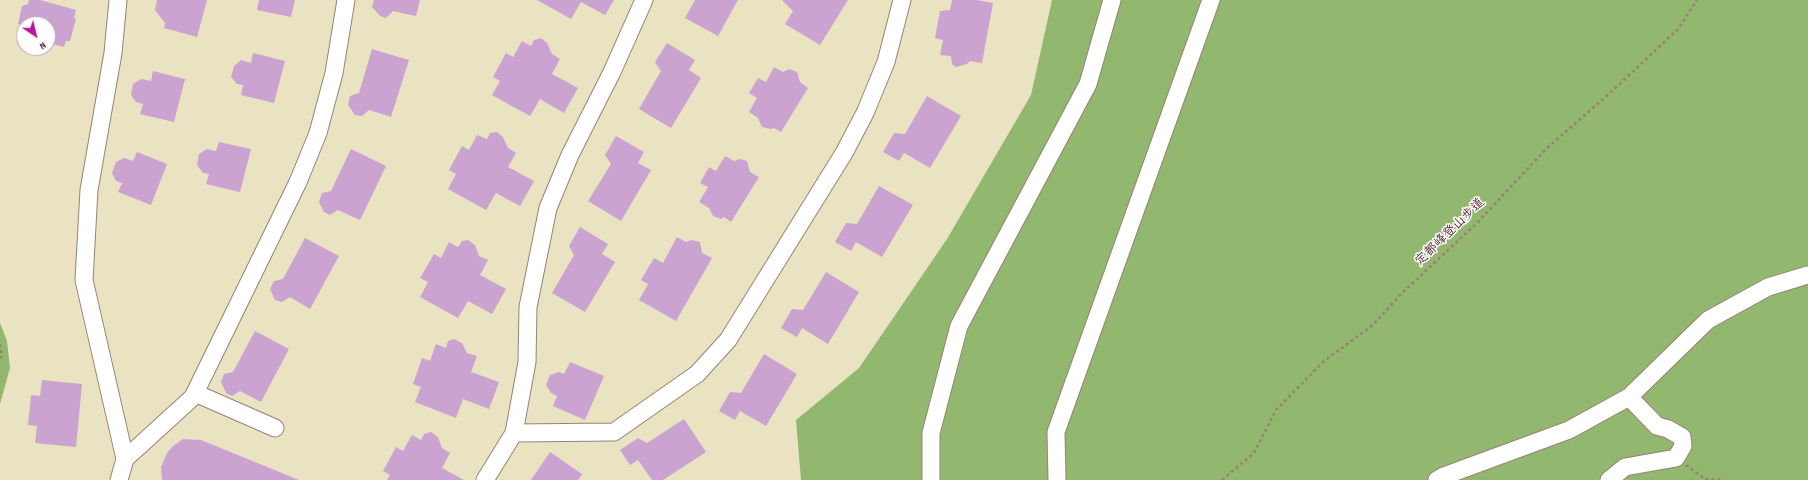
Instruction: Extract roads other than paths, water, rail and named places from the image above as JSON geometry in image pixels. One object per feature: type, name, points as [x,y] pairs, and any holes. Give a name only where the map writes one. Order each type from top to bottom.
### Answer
[{"type":"street","points":[[118,0],[114,53],[89,190],[84,280],[125,459],[120,480]]},
{"type":"street","points":[[125,459],[193,397],[298,182],[318,133],[334,73],[346,0]]},
{"type":"street","points":[[485,480],[514,433],[527,362],[528,307],[548,208],[570,155],[612,72],[644,0]]},
{"type":"street","points":[[514,433],[614,432],[697,374],[728,340],[844,153],[865,114],[886,62],[902,0]]},
{"type":"street","points":[[931,480],[931,433],[959,326],[1088,84],[1112,0]]},
{"type":"street","points":[[1057,480],[1056,432],[1211,0]]},
{"type":"street","points":[[1437,480],[1444,476],[1569,430],[1629,397],[1708,320],[1768,287],[1808,275]]},
{"type":"street","points":[[195,393],[275,428]]},
{"type":"street","points":[[1609,480],[1625,467],[1676,458],[1683,446],[1682,437],[1668,429],[1657,426],[1629,397]]}]
